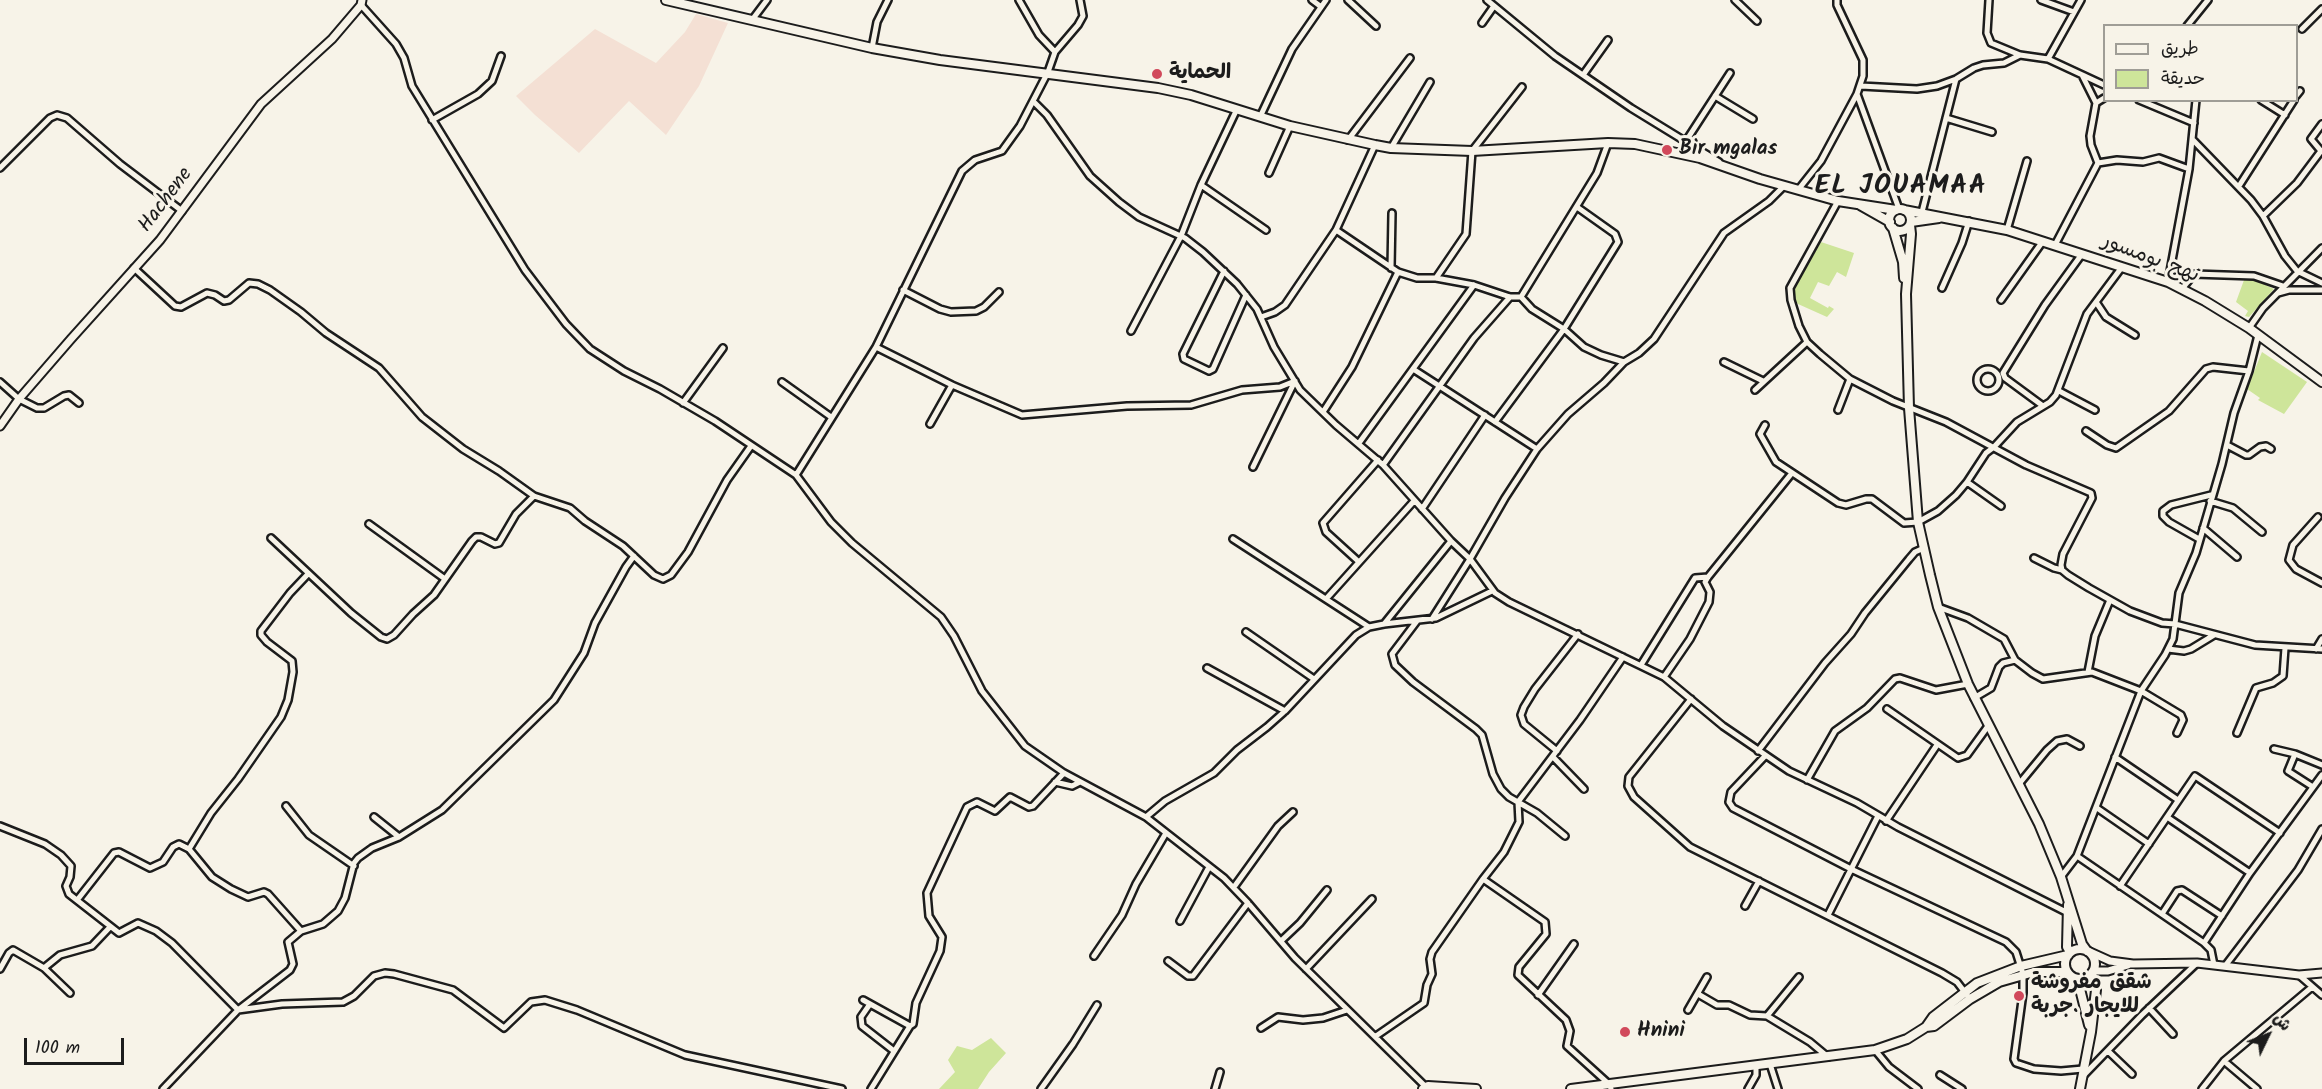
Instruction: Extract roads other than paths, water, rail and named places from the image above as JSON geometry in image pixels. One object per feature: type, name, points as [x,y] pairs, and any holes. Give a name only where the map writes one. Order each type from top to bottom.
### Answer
[{"type":"main road","name":"نهج بومسور","points":[[666,0],[872,48],[940,60],[1048,72],[1158,88],[1290,126],[1391,148],[1472,150],[1608,143],[1666,149],[1838,201],[1922,212],[2007,230],[2168,282],[2249,328],[2322,382]]},
{"type":"main road","name":"نهج بومسور","points":[[1859,205],[1891,225]]},
{"type":"main road","points":[[1906,294],[1911,224],[1910,215],[1900,210],[1891,215],[1891,225],[1903,262],[1906,294],[1909,408],[1918,522],[1938,607],[1968,684],[2039,825],[2061,877],[2071,915],[2082,944],[2095,961],[2092,972],[2096,990],[2080,1089]]},
{"type":"main road","name":"نهج بومسور","points":[[1911,224],[1945,217]]},
{"type":"main road","points":[[1891,225],[1901,231],[1911,224]]},
{"type":"main road","points":[[2071,915],[2067,947],[2069,954],[2065,960],[2069,974],[2080,989],[2091,1032]]},
{"type":"main road","points":[[1571,1089],[1610,1087],[1875,1050],[1907,1039],[1926,1028],[1933,1017],[1967,996],[1988,978],[2022,970],[2079,949],[2089,952]]},
{"type":"main road","points":[[2022,970],[2069,974],[2085,978],[2092,972]]},
{"type":"main road","points":[[1427,1088],[1476,1089]]},
{"type":"street","points":[[752,20],[767,0]]},
{"type":"street","points":[[872,48],[877,22],[888,0]]},
{"type":"street","points":[[1019,0],[1039,35],[1055,52]]},
{"type":"street","points":[[796,475],[876,348],[962,171],[975,160],[1002,152],[1034,102],[1055,52],[1083,16],[1080,0]]},
{"type":"street","points":[[1312,0],[1320,6]]},
{"type":"street","points":[[1260,117],[1292,49],[1326,0]]},
{"type":"street","points":[[1348,0],[1376,26]]},
{"type":"street","points":[[1487,0],[1536,42],[1583,75],[1631,108],[1727,167]]},
{"type":"street","points":[[1735,0],[1757,21]]},
{"type":"street","points":[[1798,190],[1821,161],[1861,86],[1863,60],[1837,5],[1837,0]]},
{"type":"street","points":[[1989,0],[1987,33],[1989,41],[2020,55],[2048,59],[2103,85]]},
{"type":"street","points":[[2041,0],[2074,12]]},
{"type":"street","points":[[2048,59],[2081,0]]},
{"type":"street","points":[[2189,24],[2208,0]]},
{"type":"street","points":[[361,3],[396,44],[404,58],[412,86],[525,270],[566,324],[591,350],[608,362],[683,403],[796,475],[831,522],[852,543],[941,617],[954,636],[976,682],[1013,733],[1037,756],[1146,817],[1234,887],[1306,969],[1427,1088]]},
{"type":"street","name":"Hachene","points":[[0,426],[19,399],[160,240],[261,104],[332,39],[361,3]]},
{"type":"street","points":[[1482,23],[1494,6]]},
{"type":"street","points":[[2302,29],[2322,9]]},
{"type":"street","points":[[1583,75],[1608,40]]},
{"type":"street","points":[[1861,86],[1917,89],[1937,86],[1956,79],[1974,68],[2004,63],[2020,55]]},
{"type":"street","points":[[432,120],[478,94],[492,81],[501,56]]},
{"type":"street","points":[[1347,140],[1410,58]]},
{"type":"street","points":[[1686,141],[1730,73]]},
{"type":"street","points":[[2082,75],[2096,103],[2090,136],[2091,146],[2098,163]]},
{"type":"street","points":[[1922,212],[1956,79]]},
{"type":"street","points":[[1391,148],[1430,82]]},
{"type":"street","points":[[1436,278],[1466,234],[1472,150],[1522,87]]},
{"type":"street","points":[[1857,94],[1900,210]]},
{"type":"street","points":[[1716,96],[1753,119]]},
{"type":"street","points":[[2096,103],[2103,99]]},
{"type":"street","points":[[1034,102],[1047,115],[1090,176],[1139,217],[1181,236],[1203,252],[1246,295],[1261,317],[1274,347],[1300,390],[1383,465],[1451,542],[1470,559],[1492,591],[1509,602],[1664,677],[1723,726],[1765,756],[1807,780],[2071,915]]},
{"type":"street","points":[[2144,102],[2194,123]]},
{"type":"street","points":[[2168,282],[2189,169],[2196,102]]},
{"type":"street","points":[[2264,102],[2285,115]]},
{"type":"street","points":[[2239,186],[2293,102]]},
{"type":"street","points":[[1131,331],[1181,236],[1201,185],[1237,110]]},
{"type":"street","points":[[0,168],[50,118],[57,115],[67,118],[120,164],[182,211]]},
{"type":"street","points":[[1946,118],[1992,132]]},
{"type":"street","points":[[2263,216],[2297,183],[2321,151],[2311,139],[2322,124]]},
{"type":"street","points":[[1269,172],[1290,126]]},
{"type":"street","points":[[2193,140],[2239,186],[2263,216],[2285,256],[2297,271],[2322,283]]},
{"type":"street","points":[[1521,297],[1597,173],[1608,143]]},
{"type":"street","points":[[1261,317],[1280,309],[1292,297],[1336,230],[1375,145]]},
{"type":"street","points":[[2098,163],[2117,160],[2144,162],[2159,158],[2189,169]]},
{"type":"street","points":[[2007,230],[2027,161]]},
{"type":"street","points":[[2055,245],[2098,163]]},
{"type":"street","points":[[1201,185],[1266,230]]},
{"type":"street","points":[[1432,619],[1537,449],[1568,414],[1624,362],[1639,353],[1654,339],[1724,233],[1769,201],[1784,186]]},
{"type":"street","points":[[1838,201],[1790,288],[1791,300],[1807,342],[1850,379],[1909,408],[1946,422],[2026,465],[2092,495],[2063,554],[2062,570]]},
{"type":"street","points":[[1495,422],[1564,329],[1618,242],[1615,234],[1577,207]]},
{"type":"street","points":[[1392,213],[1392,268]]},
{"type":"street","points":[[1941,288],[1962,243],[1969,221]]},
{"type":"street","points":[[1336,230],[1398,272],[1417,278],[1436,278],[1474,285],[1510,297],[1521,297],[1532,309],[1564,329],[1584,347],[1624,362]]},
{"type":"street","points":[[2001,300],[2043,241]]},
{"type":"street","points":[[2249,328],[2283,286],[2322,248]]},
{"type":"street","points":[[2043,406],[2000,374],[1984,370],[1979,375],[1978,384],[1985,390],[1994,389],[2000,374],[2082,254]]},
{"type":"street","points":[[1765,425],[1760,434],[1776,462],[1838,503],[1846,505],[1872,499],[1904,523],[1918,522],[1938,511],[1967,482],[1986,453],[1995,447],[2017,422],[2050,402],[2059,391],[2087,314],[2122,267]]},
{"type":"street","points":[[134,268],[175,306],[180,307],[207,293],[224,301],[229,300],[249,283],[258,284],[270,290],[302,312],[326,333],[379,368],[422,417],[463,449],[534,496],[570,508],[585,521],[623,546],[654,575],[663,579],[671,575],[688,552],[727,480],[752,446]]},
{"type":"street","points":[[1224,272],[1183,354],[1184,359],[1212,370],[1246,295]]},
{"type":"street","points":[[1323,412],[1355,361],[1398,272]]},
{"type":"street","points":[[2182,289],[2194,274],[2254,276],[2283,286]]},
{"type":"street","points":[[1359,443],[1474,285]]},
{"type":"street","points":[[903,290],[940,309],[951,312],[984,307],[999,292]]},
{"type":"street","points":[[2278,293],[2289,290],[2322,290]]},
{"type":"street","points":[[1383,465],[1474,338],[1510,297]]},
{"type":"street","points":[[2096,302],[2106,317],[2135,335]]},
{"type":"street","points":[[2061,877],[2077,856],[2141,691],[2173,639],[2179,593],[2196,553],[2258,335]]},
{"type":"street","points":[[1755,390],[1807,342]]},
{"type":"street","points":[[683,403],[723,348]]},
{"type":"street","points":[[876,348],[952,385],[1015,413],[1026,415],[1117,407],[1191,405],[1242,390],[1280,387],[1295,381]]},
{"type":"street","points":[[1724,362],[1763,381]]},
{"type":"street","points":[[2086,431],[2107,445],[2116,448],[2169,411],[2206,369],[2213,367],[2249,371]]},
{"type":"street","points":[[1413,369],[1537,449]]},
{"type":"street","points":[[1838,410],[1850,379]]},
{"type":"street","points":[[1253,467],[1295,381]]},
{"type":"street","points":[[0,382],[19,399],[37,408],[44,408],[69,395],[80,403]]},
{"type":"street","points":[[782,382],[831,417]]},
{"type":"street","points":[[930,424],[952,385]]},
{"type":"street","points":[[2059,391],[2095,410]]},
{"type":"street","points":[[1422,509],[1485,415]]},
{"type":"street","points":[[2227,445],[2246,455],[2260,447],[2266,446],[2271,449]]},
{"type":"street","points":[[1359,562],[1326,532],[1323,523],[1378,460]]},
{"type":"street","points":[[1664,677],[1690,639],[1709,602],[1710,592],[1705,582],[1708,577],[1792,473]]},
{"type":"street","points":[[1967,482],[2001,506]]},
{"type":"street","points":[[271,538],[308,574],[381,637],[387,639],[394,635],[434,595],[476,537],[495,544],[499,543],[516,514],[534,496]]},
{"type":"street","points":[[2199,539],[2169,522],[2163,516],[2163,511],[2171,505],[2211,498],[2233,508],[2262,532]]},
{"type":"street","points":[[1326,599],[1414,501]]},
{"type":"street","points":[[2318,517],[2294,545],[2289,560],[2296,568],[2322,583]]},
{"type":"street","points":[[369,524],[445,579]]},
{"type":"street","points":[[2203,528],[2237,557]]},
{"type":"street","points":[[1233,538],[1369,627]]},
{"type":"street","points":[[1384,624],[1451,542]]},
{"type":"street","points":[[1758,751],[1909,559],[1915,552],[1924,548]]},
{"type":"street","points":[[163,1089],[238,1010],[290,970],[293,964],[288,942],[301,931],[323,924],[338,911],[345,898],[358,858],[372,848],[399,837],[442,810],[554,700],[584,654],[595,623],[634,556]]},
{"type":"street","points":[[2034,558],[2062,570],[2110,600],[2156,621],[2255,645],[2319,649],[2322,639]]},
{"type":"street","points":[[189,849],[281,717],[288,700],[292,661],[267,642],[261,635],[261,631],[290,593],[308,574]]},
{"type":"street","points":[[1641,665],[1695,578],[1708,577]]},
{"type":"street","points":[[1146,817],[1165,801],[1214,773],[1237,750],[1285,711],[1350,639],[1369,627],[1432,619],[1492,591]]},
{"type":"street","points":[[2088,672],[2095,636],[2110,600]]},
{"type":"street","points":[[1938,607],[1968,618],[2004,639],[2014,660],[2032,674],[2043,679],[2088,672],[2101,674],[2141,691],[2181,715],[2183,720],[2176,733]]},
{"type":"street","points":[[1417,621],[1394,650],[1392,661],[1413,682],[1480,733],[1497,782],[1505,793],[1537,813],[1565,836]]},
{"type":"street","points":[[1246,632],[1314,679]]},
{"type":"street","points":[[1578,634],[1535,689],[1521,716],[1524,724],[1555,754],[1584,789]]},
{"type":"street","points":[[2168,649],[2184,651],[2191,649],[2214,635]]},
{"type":"street","points":[[2237,733],[2256,688],[2273,683],[2283,676],[2285,648]]},
{"type":"street","points":[[1376,1036],[1424,1003],[1427,985],[1432,974],[1430,959],[1432,952],[1504,852],[1519,822],[1518,802],[1555,754],[1623,657]]},
{"type":"street","points":[[1974,698],[1990,690],[1999,667],[2003,663],[2014,660]]},
{"type":"street","points":[[1207,668],[1285,711]]},
{"type":"street","points":[[1807,780],[1835,731],[1867,708],[1895,679],[1900,678],[1936,690],[1968,684]]},
{"type":"street","points":[[1691,699],[1629,777],[1628,786],[1634,797],[1690,847],[1942,973],[1957,982],[1967,996]]},
{"type":"street","points":[[1887,709],[1937,745],[1961,759],[1967,755],[1988,726]]},
{"type":"street","points":[[2019,784],[2057,741],[2067,739],[2080,746]]},
{"type":"street","points":[[1886,821],[1937,745]]},
{"type":"street","points":[[2274,749],[2295,754],[2322,765]]},
{"type":"street","points":[[2295,754],[2288,771],[2313,787]]},
{"type":"street","points":[[1765,756],[1733,789],[1730,805],[1737,811],[1851,869],[2006,942],[2016,952],[2022,970],[2023,993],[2014,1059],[2016,1063],[2034,1069],[2083,1072],[2108,1051],[2197,963]]},
{"type":"street","points":[[2115,757],[2178,800]]},
{"type":"street","points":[[871,1089],[913,1024],[917,999],[935,961],[942,940],[929,916],[927,894],[967,807],[976,802],[995,812],[1010,797],[1029,807],[1033,806],[1064,773]]},
{"type":"street","points":[[2204,943],[2250,873],[2322,775]]},
{"type":"street","points":[[2120,886],[2193,777],[2197,777],[2280,833]]},
{"type":"street","points":[[1055,782],[1072,786],[1080,782]]},
{"type":"street","points":[[286,806],[315,841],[354,866]]},
{"type":"street","points":[[2097,808],[2150,844]]},
{"type":"street","points":[[1234,887],[1278,826],[1293,812]]},
{"type":"street","points":[[1828,915],[1878,816]]},
{"type":"street","points":[[374,817],[399,837]]},
{"type":"street","points":[[2168,817],[2250,873]]},
{"type":"street","points":[[0,826],[45,844],[68,861],[72,870],[66,889],[119,933],[138,923],[156,931],[172,943],[238,1010]]},
{"type":"street","points":[[2225,966],[2298,870],[2322,829]]},
{"type":"street","points":[[1094,956],[1122,915],[1136,884],[1166,833]]},
{"type":"street","points":[[78,899],[116,852],[150,868],[163,862],[176,844],[189,849],[205,871],[231,889],[248,897],[264,892],[268,894],[301,931]]},
{"type":"street","points":[[2077,856],[2204,943],[2211,950],[2214,965]]},
{"type":"street","points":[[1180,921],[1209,867]]},
{"type":"street","points":[[1483,879],[1545,922],[1546,934],[1517,972],[1566,1020],[1570,1031],[1567,1044],[1570,1050],[1610,1087]]},
{"type":"street","points":[[1746,906],[1759,881]]},
{"type":"street","points":[[1281,941],[1300,923],[1326,890]]},
{"type":"street","points":[[2162,914],[2177,891],[2182,890],[2222,916]]},
{"type":"street","points":[[1306,969],[1372,899]]},
{"type":"street","points":[[1168,961],[1188,976],[1193,976],[1248,903]]},
{"type":"street","points":[[44,968],[60,955],[92,946],[110,927]]},
{"type":"street","points":[[1538,995],[1574,944]]},
{"type":"street","points":[[0,969],[13,950],[44,968],[70,993]]},
{"type":"street","points":[[2089,952],[2110,961],[2133,964],[2197,963],[2299,975],[2322,974],[2322,980]]},
{"type":"street","points":[[2092,972],[2108,971],[2133,964]]},
{"type":"street","points":[[238,1010],[282,1004],[343,1002],[354,996],[374,976],[385,973],[453,990],[504,1028],[531,1002],[546,1000],[685,1055],[842,1089]]},
{"type":"street","points":[[2299,975],[2322,996]]},
{"type":"street","points":[[1688,1010],[1707,977]]},
{"type":"street","points":[[1767,1016],[1799,977]]},
{"type":"street","points":[[2202,1089],[2224,1061],[2312,987]]},
{"type":"street","points":[[1698,994],[1717,1005],[1729,1005],[1749,1014],[1767,1016],[1821,1049],[1829,1057]]},
{"type":"street","points":[[863,999],[910,1026]]},
{"type":"street","points":[[870,1004],[861,1017],[862,1026],[894,1051]]},
{"type":"street","points":[[1041,1089],[1097,1005]]},
{"type":"street","points":[[2149,1008],[2173,1034]]},
{"type":"street","points":[[1261,1028],[1278,1017],[1303,1020],[1323,1018],[1347,1010]]},
{"type":"street","points":[[1875,1050],[1889,1067],[1918,1089]]},
{"type":"street","points":[[2108,1051],[2132,1074]]},
{"type":"street","points":[[2224,1061],[2257,1089]]},
{"type":"street","points":[[1770,1064],[1778,1089]]},
{"type":"street","points":[[1748,1089],[1756,1075],[1756,1066]]},
{"type":"street","points":[[1215,1089],[1220,1072]]},
{"type":"street","points":[[1940,1076],[1962,1089]]},
{"type":"place","name":"الحماية","points":[[1157,74]]},
{"type":"place","name":"Bir mgalas","points":[[1667,150]]},
{"type":"place","name":"شقق مفروشة للايجار .جربة","points":[[2019,996]]},
{"type":"place","name":"Hnini","points":[[1625,1032]]},
{"type":"district","name":"EL JOUAMAA","points":[[1901,188]]}]
